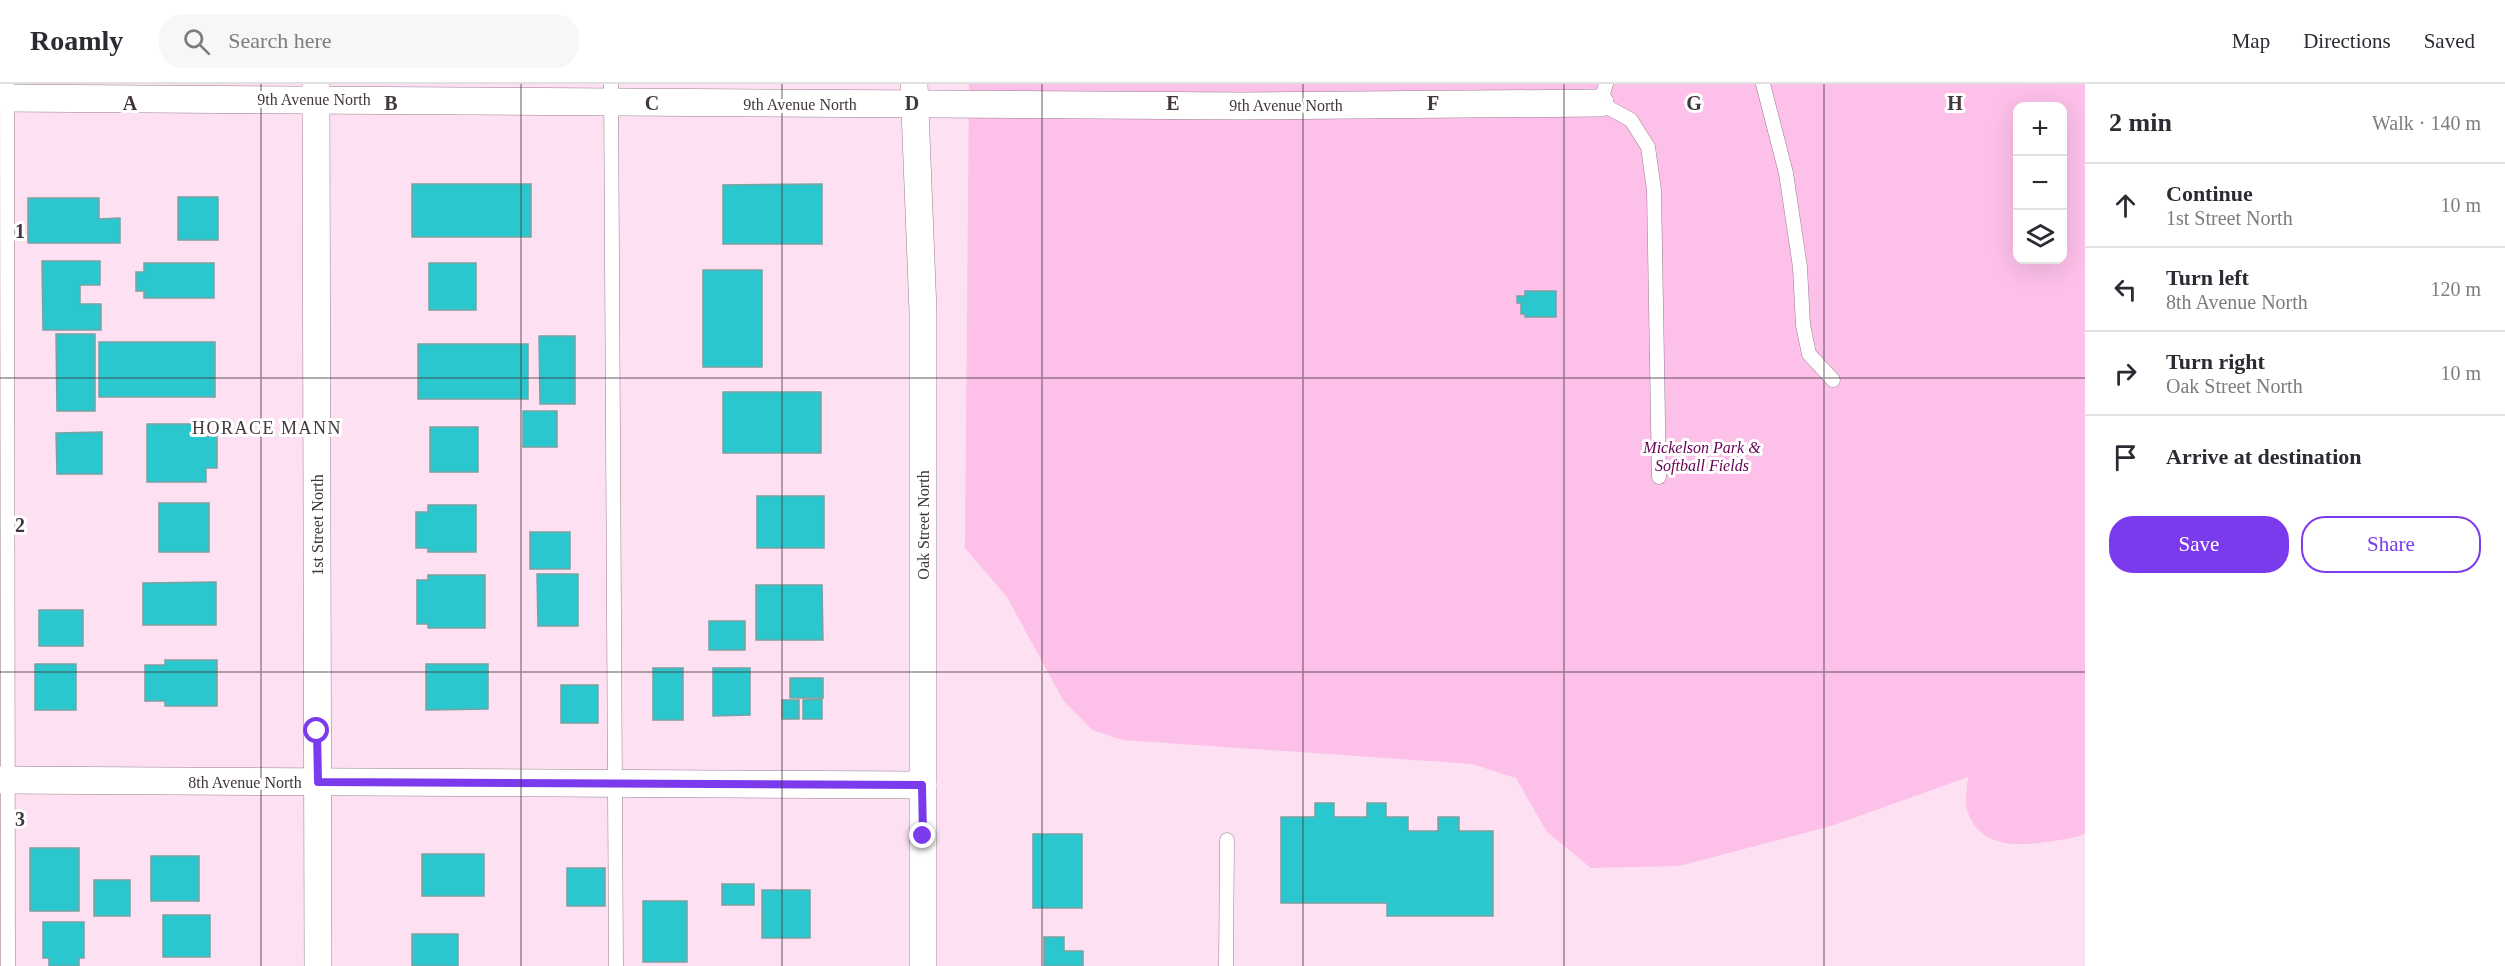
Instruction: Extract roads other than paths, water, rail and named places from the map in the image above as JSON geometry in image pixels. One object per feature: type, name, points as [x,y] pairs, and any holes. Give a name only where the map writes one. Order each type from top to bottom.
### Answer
[{"type":"street","name":"9th Avenue North","points":[[5,93],[316,91],[914,94],[1256,106],[1603,93]]},
{"type":"street","name":"1st Street North","points":[[316,91],[318,966]]},
{"type":"street","name":"Oak Street North","points":[[914,94],[922,312],[923,966]]},
{"type":"street","name":"8th Avenue North","points":[[4,780],[922,785]]},
{"type":"lane","points":[[1763,84],[1786,173],[1800,267],[1803,325],[1809,354],[1833,380]]},
{"type":"lane","points":[[5,93],[4,780],[8,966]]},
{"type":"lane","points":[[1603,93],[1631,120],[1648,147],[1654,190],[1659,477]]},
{"type":"lane","points":[[611,94],[616,966]]},
{"type":"lane","points":[[1227,840],[1227,966]]},
{"type":"district","name":"HORACE MANN","points":[[267,428]]},
{"type":"park label","name":"Mickelson Park & Softball Fields","points":[[1702,456]]}]
